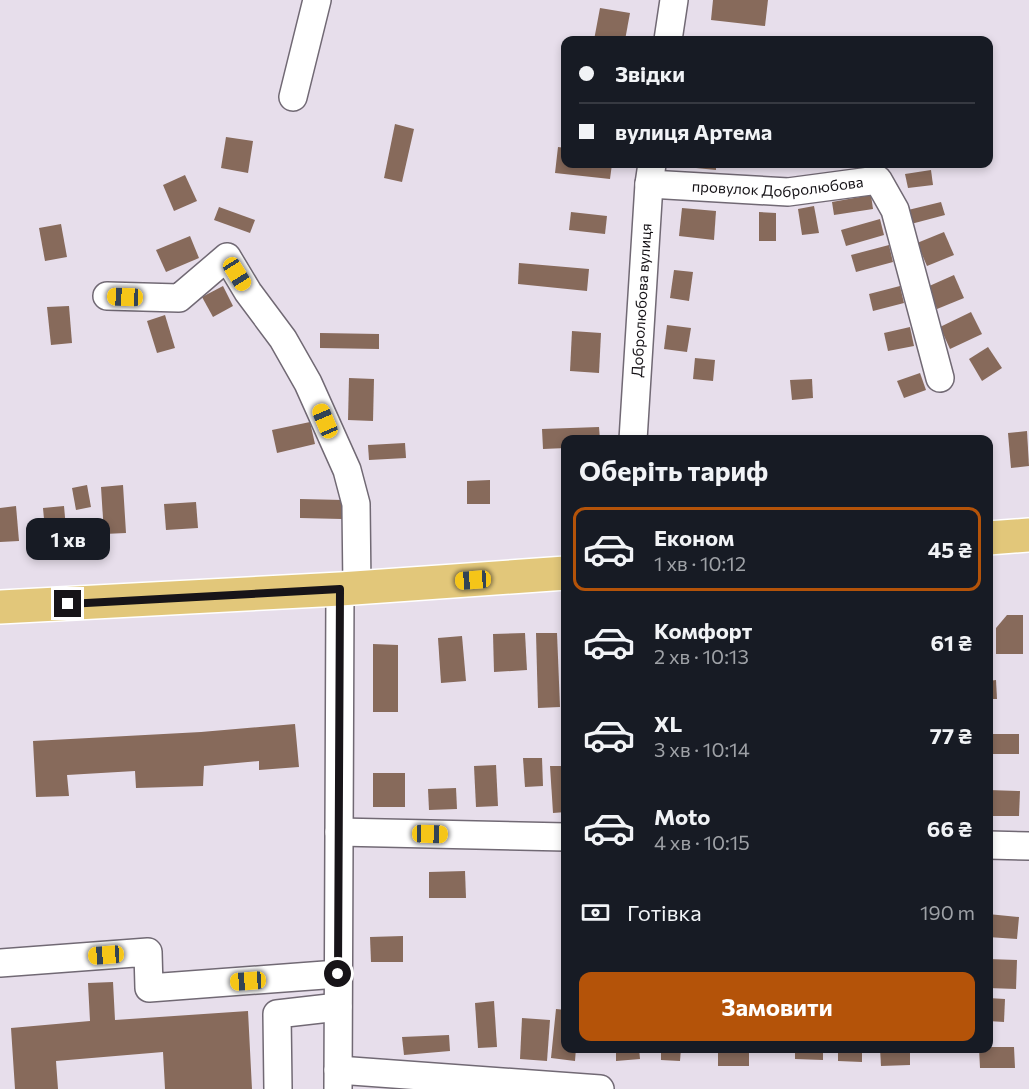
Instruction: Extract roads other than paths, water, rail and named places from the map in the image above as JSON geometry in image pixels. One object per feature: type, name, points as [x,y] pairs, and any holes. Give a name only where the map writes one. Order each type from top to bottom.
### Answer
[{"type":"main road","points":[[993,538],[1029,535]]},
{"type":"main road","points":[[0,607],[349,589],[561,573]]},
{"type":"street","points":[[292,96],[317,0]]},
{"type":"street","points":[[669,36],[674,0]]},
{"type":"street","name":"провулок Добролюбова","points":[[651,174],[788,192],[878,180],[895,210],[940,378]]},
{"type":"street","name":"Добролюбова вулиця","points":[[633,435],[651,174]]},
{"type":"street","points":[[107,296],[179,298],[227,257],[248,292],[283,339],[303,374],[347,470],[357,504],[349,589],[339,832],[338,1080],[600,1089]]},
{"type":"street","points":[[339,832],[561,837]]},
{"type":"street","points":[[993,846],[1029,846]]},
{"type":"street","points":[[0,963],[148,952],[149,988],[338,974]]},
{"type":"street","points":[[278,1089],[277,1014],[338,1007]]}]
